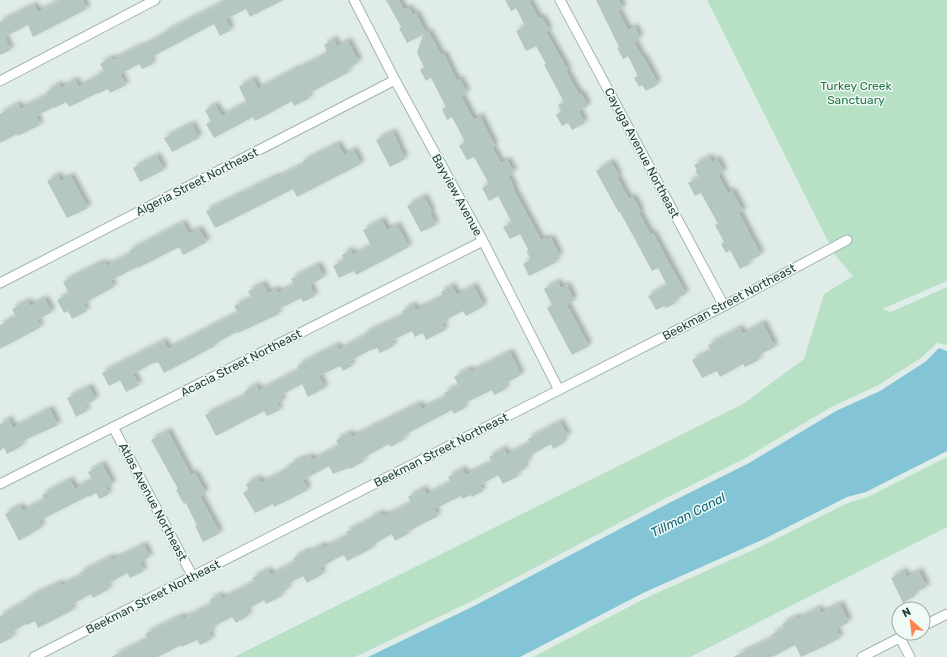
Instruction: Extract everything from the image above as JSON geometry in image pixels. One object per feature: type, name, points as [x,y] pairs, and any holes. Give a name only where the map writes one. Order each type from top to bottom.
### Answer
[{"type":"street","points":[[0,80],[155,0]]},
{"type":"street","name":"Bayview Avenue","points":[[354,0],[559,390]]},
{"type":"street","name":"Cayuga Avenue Northeast","points":[[560,0],[724,306]]},
{"type":"street","name":"Algeria Street Northeast","points":[[0,283],[395,80]]},
{"type":"street","name":"Beekman Street Northeast","points":[[34,657],[724,306],[847,240]]},
{"type":"street","name":"Acacia Street Northeast","points":[[0,484],[482,241]]},
{"type":"street","name":"Atlas Avenue Northeast","points":[[113,427],[193,577]]},
{"type":"street","points":[[931,622],[947,614]]},
{"type":"street","points":[[862,657],[894,641]]},
{"type":"street","points":[[902,641],[910,657]]},
{"type":"green space","name":"Turkey Creek Sanctuary","points":[[707,0],[947,0],[947,281],[882,309],[891,312],[947,287],[947,345],[937,343],[921,358],[877,386],[833,406],[747,457],[664,499],[472,601],[355,657],[234,657],[743,404],[804,359],[824,294],[853,276],[835,255]]},
{"type":"green space","points":[[947,457],[947,527],[690,657],[533,657],[646,598],[766,544],[850,502],[868,497]]},
{"type":"water","name":"Tillman Canal","points":[[939,348],[947,351],[947,451],[866,492],[847,497],[764,539],[643,593],[520,657],[368,657],[474,606],[667,504],[749,463],[836,411],[880,391],[925,362]]},
{"type":"building","points":[[62,0],[83,0],[87,9],[33,37],[28,25],[4,37],[11,50],[0,55],[0,22],[34,5],[38,12]]},
{"type":"building","points":[[228,0],[283,0],[250,17],[246,9],[226,19],[231,30],[220,36],[214,24],[210,26],[150,58],[153,64],[142,69],[139,64],[120,74],[126,85],[110,93],[108,89],[97,93],[69,107],[66,102],[55,108],[54,107],[36,116],[40,125],[18,136],[17,134],[0,143],[0,114],[18,104],[21,109],[48,95],[46,92],[59,84],[61,88],[75,80],[79,87],[97,77],[96,76],[104,71],[100,64],[111,58],[113,60],[140,46],[141,47],[165,34],[164,33]]},
{"type":"building","points":[[386,0],[399,0],[404,10],[409,8],[413,15],[416,13],[426,33],[407,43],[399,28],[401,27]]},
{"type":"building","points":[[505,0],[531,0],[529,1],[539,19],[542,17],[549,30],[546,32],[568,70],[566,71],[579,94],[581,93],[588,106],[579,111],[585,123],[572,130],[568,123],[562,126],[556,115],[561,111],[558,105],[564,102],[544,65],[546,64],[536,46],[526,51],[516,31],[525,26],[516,8],[511,11]]},
{"type":"building","points":[[596,0],[619,0],[623,8],[618,11],[628,30],[635,27],[640,38],[634,42],[643,58],[644,57],[658,84],[646,91],[642,85],[639,87],[634,78],[638,76],[628,56],[623,59],[617,48],[619,47]]},
{"type":"building","points":[[429,32],[441,55],[444,54],[457,81],[460,79],[467,93],[461,96],[474,120],[480,116],[495,146],[492,147],[501,163],[507,160],[514,172],[508,176],[541,240],[551,238],[560,256],[555,258],[557,262],[529,276],[523,264],[531,260],[527,252],[528,249],[520,234],[510,239],[503,227],[512,223],[498,196],[489,201],[482,188],[489,184],[474,157],[467,160],[459,146],[465,142],[452,117],[447,120],[442,109],[446,107],[431,78],[426,81],[420,70],[424,67],[417,53],[423,35]]},
{"type":"building","points":[[334,39],[337,47],[348,41],[359,62],[347,69],[349,72],[308,94],[310,98],[294,106],[292,101],[255,121],[253,117],[214,138],[206,124],[211,122],[205,110],[215,105],[222,116],[247,103],[239,87],[253,79],[258,89],[296,70],[325,55],[324,53],[327,51],[324,45]]},
{"type":"building","points":[[192,124],[199,138],[172,152],[164,138]]},
{"type":"building","points":[[393,132],[405,159],[390,167],[376,140]]},
{"type":"building","points":[[338,144],[344,155],[354,150],[361,164],[297,197],[293,189],[215,228],[206,211],[301,166],[303,164],[302,162]]},
{"type":"building","points":[[157,156],[164,170],[140,182],[133,168]]},
{"type":"building","points":[[709,157],[712,162],[717,159],[724,172],[718,175],[728,193],[732,191],[743,211],[739,213],[761,255],[748,261],[750,264],[740,269],[730,250],[726,253],[721,244],[724,242],[715,225],[718,224],[701,193],[695,196],[688,183],[699,177],[695,171],[697,170],[694,165]]},
{"type":"building","points":[[611,162],[629,199],[633,197],[641,212],[639,213],[651,235],[653,233],[686,294],[674,300],[676,303],[666,308],[664,306],[656,310],[648,296],[667,285],[658,268],[652,271],[596,171]]},
{"type":"building","points":[[58,175],[61,181],[71,176],[88,208],[67,218],[47,181]]},
{"type":"building","points":[[424,197],[432,212],[430,213],[436,225],[421,232],[407,206]]},
{"type":"building","points":[[382,220],[387,230],[397,225],[409,247],[356,275],[354,271],[339,278],[333,266],[344,260],[342,255],[350,250],[353,255],[371,246],[363,230]]},
{"type":"building","points":[[183,223],[189,234],[199,229],[207,242],[183,255],[179,247],[110,281],[114,287],[83,304],[87,311],[72,319],[68,311],[64,313],[57,300],[69,294],[63,282],[101,263],[102,265],[105,263],[107,266],[130,254],[129,251]]},
{"type":"building","points":[[318,265],[324,277],[310,285],[315,296],[303,302],[301,298],[277,310],[279,314],[238,333],[237,332],[214,344],[215,346],[164,373],[158,362],[151,364],[133,374],[139,385],[126,392],[120,380],[109,386],[102,373],[164,341],[168,349],[238,313],[234,306],[252,298],[248,291],[263,284],[268,293],[276,289],[278,293],[294,285],[291,279]]},
{"type":"building","points":[[558,282],[561,288],[567,285],[574,300],[567,305],[589,346],[572,355],[547,308],[552,305],[544,289]]},
{"type":"building","points":[[452,286],[457,295],[474,286],[484,306],[466,316],[463,311],[445,320],[446,322],[442,324],[445,330],[426,340],[423,333],[415,337],[412,331],[391,341],[394,346],[380,353],[377,348],[372,349],[350,361],[352,366],[343,371],[340,366],[319,376],[325,388],[308,397],[302,384],[280,396],[283,401],[277,404],[280,410],[267,416],[264,411],[216,436],[205,415],[245,396],[244,392],[256,385],[259,391],[299,370],[297,366],[337,345],[339,350],[365,336],[364,334],[404,315],[402,311],[413,305],[416,310],[443,297],[441,292]]},
{"type":"building","points":[[45,299],[52,312],[37,320],[41,327],[0,349],[0,325],[16,317],[12,309],[28,301],[30,306]]},
{"type":"building","points":[[763,323],[775,347],[757,356],[759,360],[745,367],[743,364],[720,377],[717,371],[702,378],[692,360],[711,351],[708,345],[740,328],[743,334]]},
{"type":"building","points":[[510,352],[521,375],[504,384],[506,389],[494,395],[492,390],[463,404],[465,408],[454,414],[452,410],[425,424],[403,436],[405,439],[391,447],[389,444],[363,458],[364,461],[350,469],[348,468],[333,474],[329,466],[303,480],[308,490],[274,507],[273,504],[255,513],[243,493],[249,490],[246,484],[258,478],[261,483],[284,472],[284,470],[291,466],[290,464],[303,458],[304,460],[310,456],[313,460],[339,446],[336,440],[350,433],[352,437],[419,404],[422,409],[446,397],[444,393],[459,386],[454,377],[469,369],[471,372]]},
{"type":"building","points":[[89,387],[96,399],[84,406],[87,411],[76,417],[67,398]]},
{"type":"building","points":[[50,409],[58,425],[21,442],[22,446],[7,454],[4,448],[0,451],[0,424],[9,419],[13,428]]},
{"type":"building","points":[[560,422],[568,436],[562,439],[564,443],[553,449],[551,444],[527,457],[529,461],[523,464],[526,468],[517,473],[518,476],[503,484],[498,475],[480,485],[483,491],[472,497],[471,495],[462,499],[461,496],[434,509],[438,516],[407,532],[408,534],[395,541],[392,534],[372,545],[373,548],[347,561],[344,555],[339,557],[320,568],[323,574],[307,583],[303,576],[286,585],[288,589],[280,593],[282,596],[266,604],[264,600],[246,610],[249,615],[236,623],[232,617],[211,628],[212,631],[209,633],[212,639],[200,645],[197,640],[182,647],[181,645],[158,657],[111,657],[148,639],[145,634],[182,616],[183,619],[212,604],[209,600],[220,595],[222,599],[255,582],[252,578],[268,570],[271,575],[296,562],[293,558],[307,551],[308,553],[322,545],[324,548],[348,536],[346,532],[370,520],[369,519],[380,513],[382,516],[385,514],[386,516],[411,503],[408,497],[424,489],[427,495],[451,482],[448,477],[463,469],[466,475],[492,462],[489,457],[504,449],[507,455],[530,443],[528,439]]},
{"type":"building","points":[[168,431],[191,475],[195,473],[206,493],[200,496],[220,533],[203,542],[186,503],[184,504],[176,490],[178,489],[151,440]]},
{"type":"building","points":[[102,464],[113,484],[106,488],[109,494],[100,499],[96,493],[89,497],[88,496],[39,521],[42,527],[19,541],[5,514],[20,506],[23,511],[44,500],[42,495],[70,480],[75,489],[92,480],[88,472]]},
{"type":"building","points":[[144,545],[150,557],[140,562],[144,571],[130,578],[127,573],[106,585],[109,589],[93,598],[91,594],[71,605],[73,610],[38,628],[35,621],[27,625],[26,624],[10,633],[13,637],[0,644],[0,616],[38,593],[60,583],[61,586],[81,576],[80,573],[111,557],[113,560]]},
{"type":"building","points":[[904,571],[907,577],[919,571],[927,587],[914,593],[915,596],[906,601],[902,601],[891,578]]},
{"type":"building","points":[[840,604],[849,622],[836,629],[840,638],[825,646],[801,657],[795,645],[772,657],[733,657],[773,638],[771,635],[784,628],[782,624],[796,617],[798,619],[819,608],[821,613]]}]
